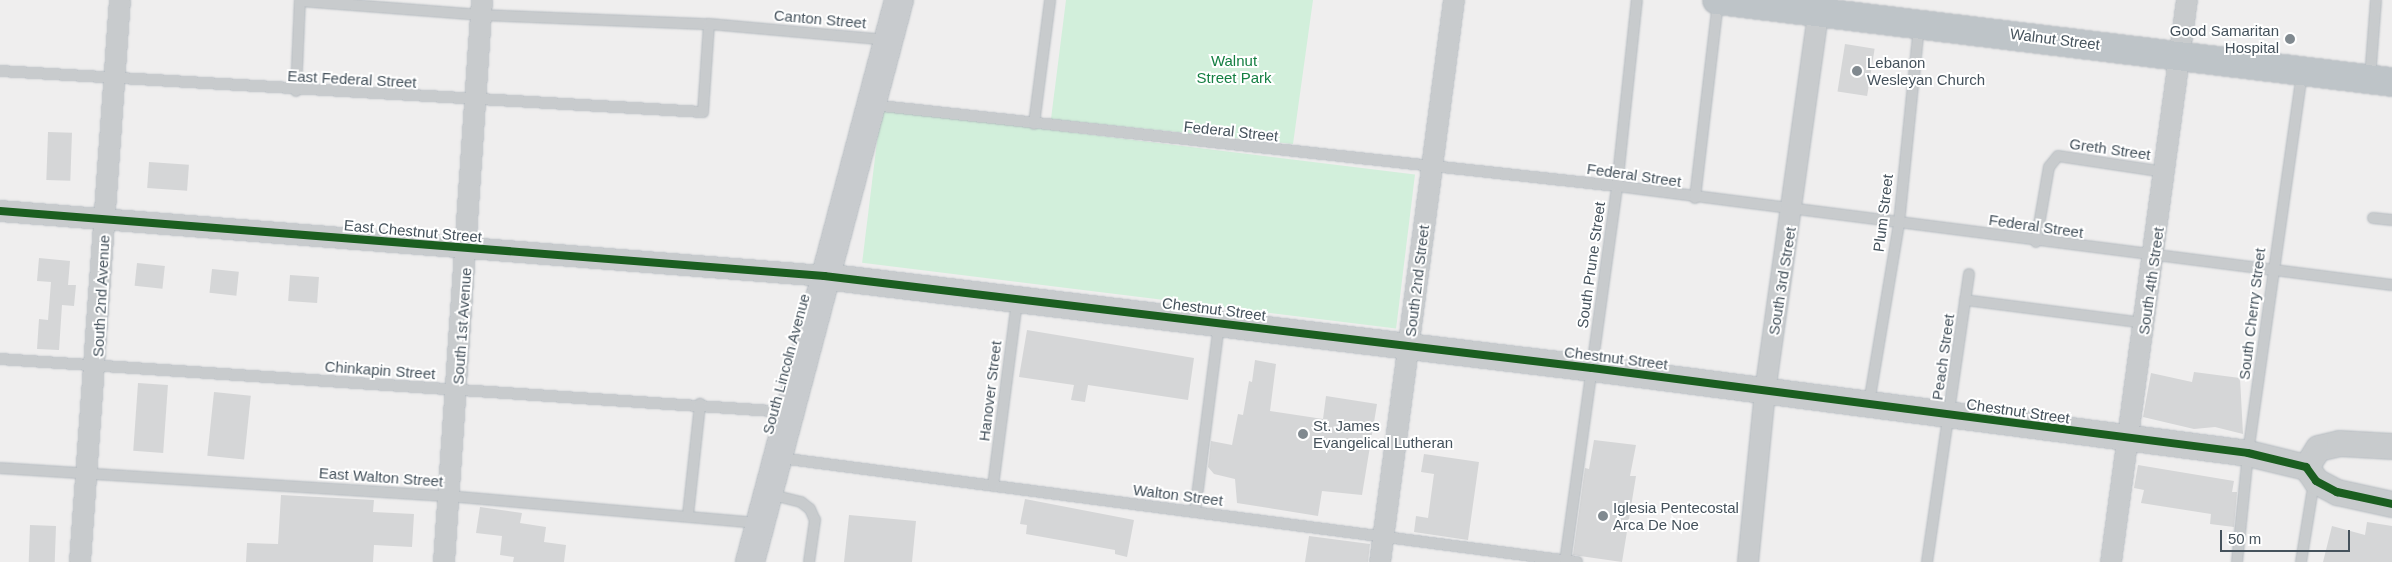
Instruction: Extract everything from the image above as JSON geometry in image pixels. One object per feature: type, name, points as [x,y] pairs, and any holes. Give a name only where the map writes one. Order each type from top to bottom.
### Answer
[{"type":"highway","name":"Walnut Street","points":[[1718,0],[1820,5],[1919,22],[2381,81]]},
{"type":"main road","name":"South Lincoln Avenue","points":[[750,562],[775,457],[899,0]]},
{"type":"street","name":"South 2nd Avenue","points":[[80,562],[97,366],[112,80],[120,0]]},
{"type":"street","name":"South 2nd Street","points":[[1380,562],[1454,0]]},
{"type":"street","name":"South 4th Street","points":[[2111,562],[2154,258],[2187,0]]},
{"type":"street","name":"South 3rd Street","points":[[1748,562],[1765,392],[1793,210],[1820,5]]},
{"type":"street","name":"South 1st Avenue","points":[[444,562],[468,250],[482,7]]},
{"type":"street","name":"East Chestnut Street","points":[[0,211],[468,250],[824,276]]},
{"type":"street","name":"Chestnut Street","points":[[824,276],[1592,368],[2128,440],[2248,453],[2310,473],[2362,500],[2392,504]]},
{"type":"street","points":[[2310,473],[2318,448],[2363,442],[2392,446]]},
{"type":"lane","points":[[1034,124],[1050,0]]},
{"type":"lane","name":"South Prune Street","points":[[1565,561],[1617,186],[1637,0]]},
{"type":"lane","points":[[1695,198],[1718,0]]},
{"type":"lane","points":[[2376,0],[2381,81]]},
{"type":"lane","name":"Canton Street","points":[[296,91],[300,1],[482,7],[888,40]]},
{"type":"lane","name":"Plum Street","points":[[1868,405],[1899,223],[1919,22]]},
{"type":"lane","name":"East Federal Street","points":[[0,71],[296,91],[703,112],[709,24]]},
{"type":"lane","name":"South Cherry Street","points":[[2237,562],[2248,453],[2276,269],[2277,235],[2302,70]]},
{"type":"lane","name":"Federal Street","points":[[871,105],[1432,168],[1617,186],[1695,198],[1899,223],[2154,258],[2276,269],[2392,285]]},
{"type":"lane","name":"Greth Street","points":[[2036,242],[2052,161],[2058,156],[2165,172]]},
{"type":"lane","points":[[2373,218],[2392,220]]},
{"type":"lane","name":"Peach Street","points":[[1927,562],[1950,415],[1968,274]]},
{"type":"lane","name":"Hanover Street","points":[[993,486],[1017,300]]},
{"type":"lane","points":[[1965,300],[2145,323]]},
{"type":"lane","points":[[1195,512],[1219,324]]},
{"type":"lane","name":"Chinkapin Street","points":[[0,359],[457,391],[700,404],[788,412]]},
{"type":"lane","points":[[688,515],[700,404]]},
{"type":"lane","name":"Walton Street","points":[[775,457],[1577,562]]},
{"type":"lane","name":"East Walton Street","points":[[0,468],[448,496],[688,515],[760,523]]},
{"type":"lane","points":[[2301,562],[2310,473]]},
{"type":"lane","points":[[766,494],[802,502],[810,509],[815,520],[809,562]]},
{"type":"green space","name":"Walnut Street Park","points":[[1066,0],[1313,0],[1293,144],[1051,119]]},
{"type":"green space","points":[[881,109],[1415,175],[1396,328],[862,263]]},
{"type":"building","name":"Lebanon Wesleyan Church","points":[[1845,44],[1875,49],[1867,96],[1837,91]]},
{"type":"building","points":[[48,132],[72,133],[70,181],[46,180]]},
{"type":"building","points":[[149,162],[189,165],[187,191],[147,188]]},
{"type":"building","points":[[39,258],[70,261],[68,285],[76,285],[74,306],[62,305],[59,350],[37,349],[39,319],[48,320],[51,282],[37,281]]},
{"type":"building","points":[[137,263],[165,266],[162,289],[135,286]]},
{"type":"building","points":[[212,269],[239,272],[236,296],[209,293]]},
{"type":"building","points":[[290,275],[319,277],[317,303],[288,301]]},
{"type":"building","points":[[1027,330],[1194,358],[1188,400],[1088,385],[1085,402],[1071,400],[1074,385],[1019,377]]},
{"type":"building","name":"St. James Evangelical Lutheran","points":[[1255,360],[1276,364],[1270,411],[1323,419],[1326,396],[1377,404],[1362,495],[1322,491],[1318,516],[1237,503],[1235,479],[1214,474],[1208,467],[1211,441],[1232,445],[1238,414],[1243,415],[1249,381],[1252,382]]},
{"type":"building","points":[[2194,372],[2240,378],[2243,434],[2215,427],[2194,429],[2143,417],[2151,373],[2192,382]]},
{"type":"building","points":[[138,383],[168,385],[163,453],[133,451]]},
{"type":"building","points":[[214,392],[251,396],[244,460],[207,456]]},
{"type":"building","name":"Iglesia Pentecostal Arca De Noe","points":[[1594,440],[1636,445],[1630,476],[1636,476],[1622,562],[1573,555],[1585,468],[1589,469]]},
{"type":"building","points":[[1424,454],[1479,462],[1468,540],[1414,532],[1416,516],[1428,518],[1434,474],[1421,472]]},
{"type":"building","points":[[2138,465],[2234,481],[2232,492],[2237,492],[2234,527],[2210,524],[2211,514],[2141,503],[2144,490],[2134,488]]},
{"type":"building","points":[[281,495],[374,500],[373,512],[414,514],[412,547],[374,545],[373,562],[246,562],[247,543],[278,544]]},
{"type":"building","points":[[1025,499],[1134,520],[1127,557],[1115,554],[1115,550],[1026,534],[1027,525],[1020,524]]},
{"type":"building","points":[[480,507],[522,513],[520,523],[546,527],[544,542],[566,545],[564,562],[513,562],[514,557],[500,555],[502,536],[476,533]]},
{"type":"building","points":[[849,515],[916,521],[912,562],[844,562]]},
{"type":"building","points":[[2367,522],[2392,526],[2392,562],[2323,562],[2332,526],[2365,535]]},
{"type":"building","points":[[30,525],[56,526],[55,562],[29,562]]},
{"type":"building","points":[[1309,536],[1370,544],[1368,562],[1305,562]]},
{"type":"cycle path","points":[[0,211],[824,276],[1592,368],[2248,453],[2306,467],[2316,481],[2337,492],[2392,504]]},
{"type":"place","name":"Good Samaritan Hospital","points":[[2290,39]]},
{"type":"place","name":"Lebanon Wesleyan Church","points":[[1857,71]]},
{"type":"place","name":"St. James Evangelical Lutheran","points":[[1303,434]]},
{"type":"place","name":"Iglesia Pentecostal Arca De Noe","points":[[1603,516]]}]
